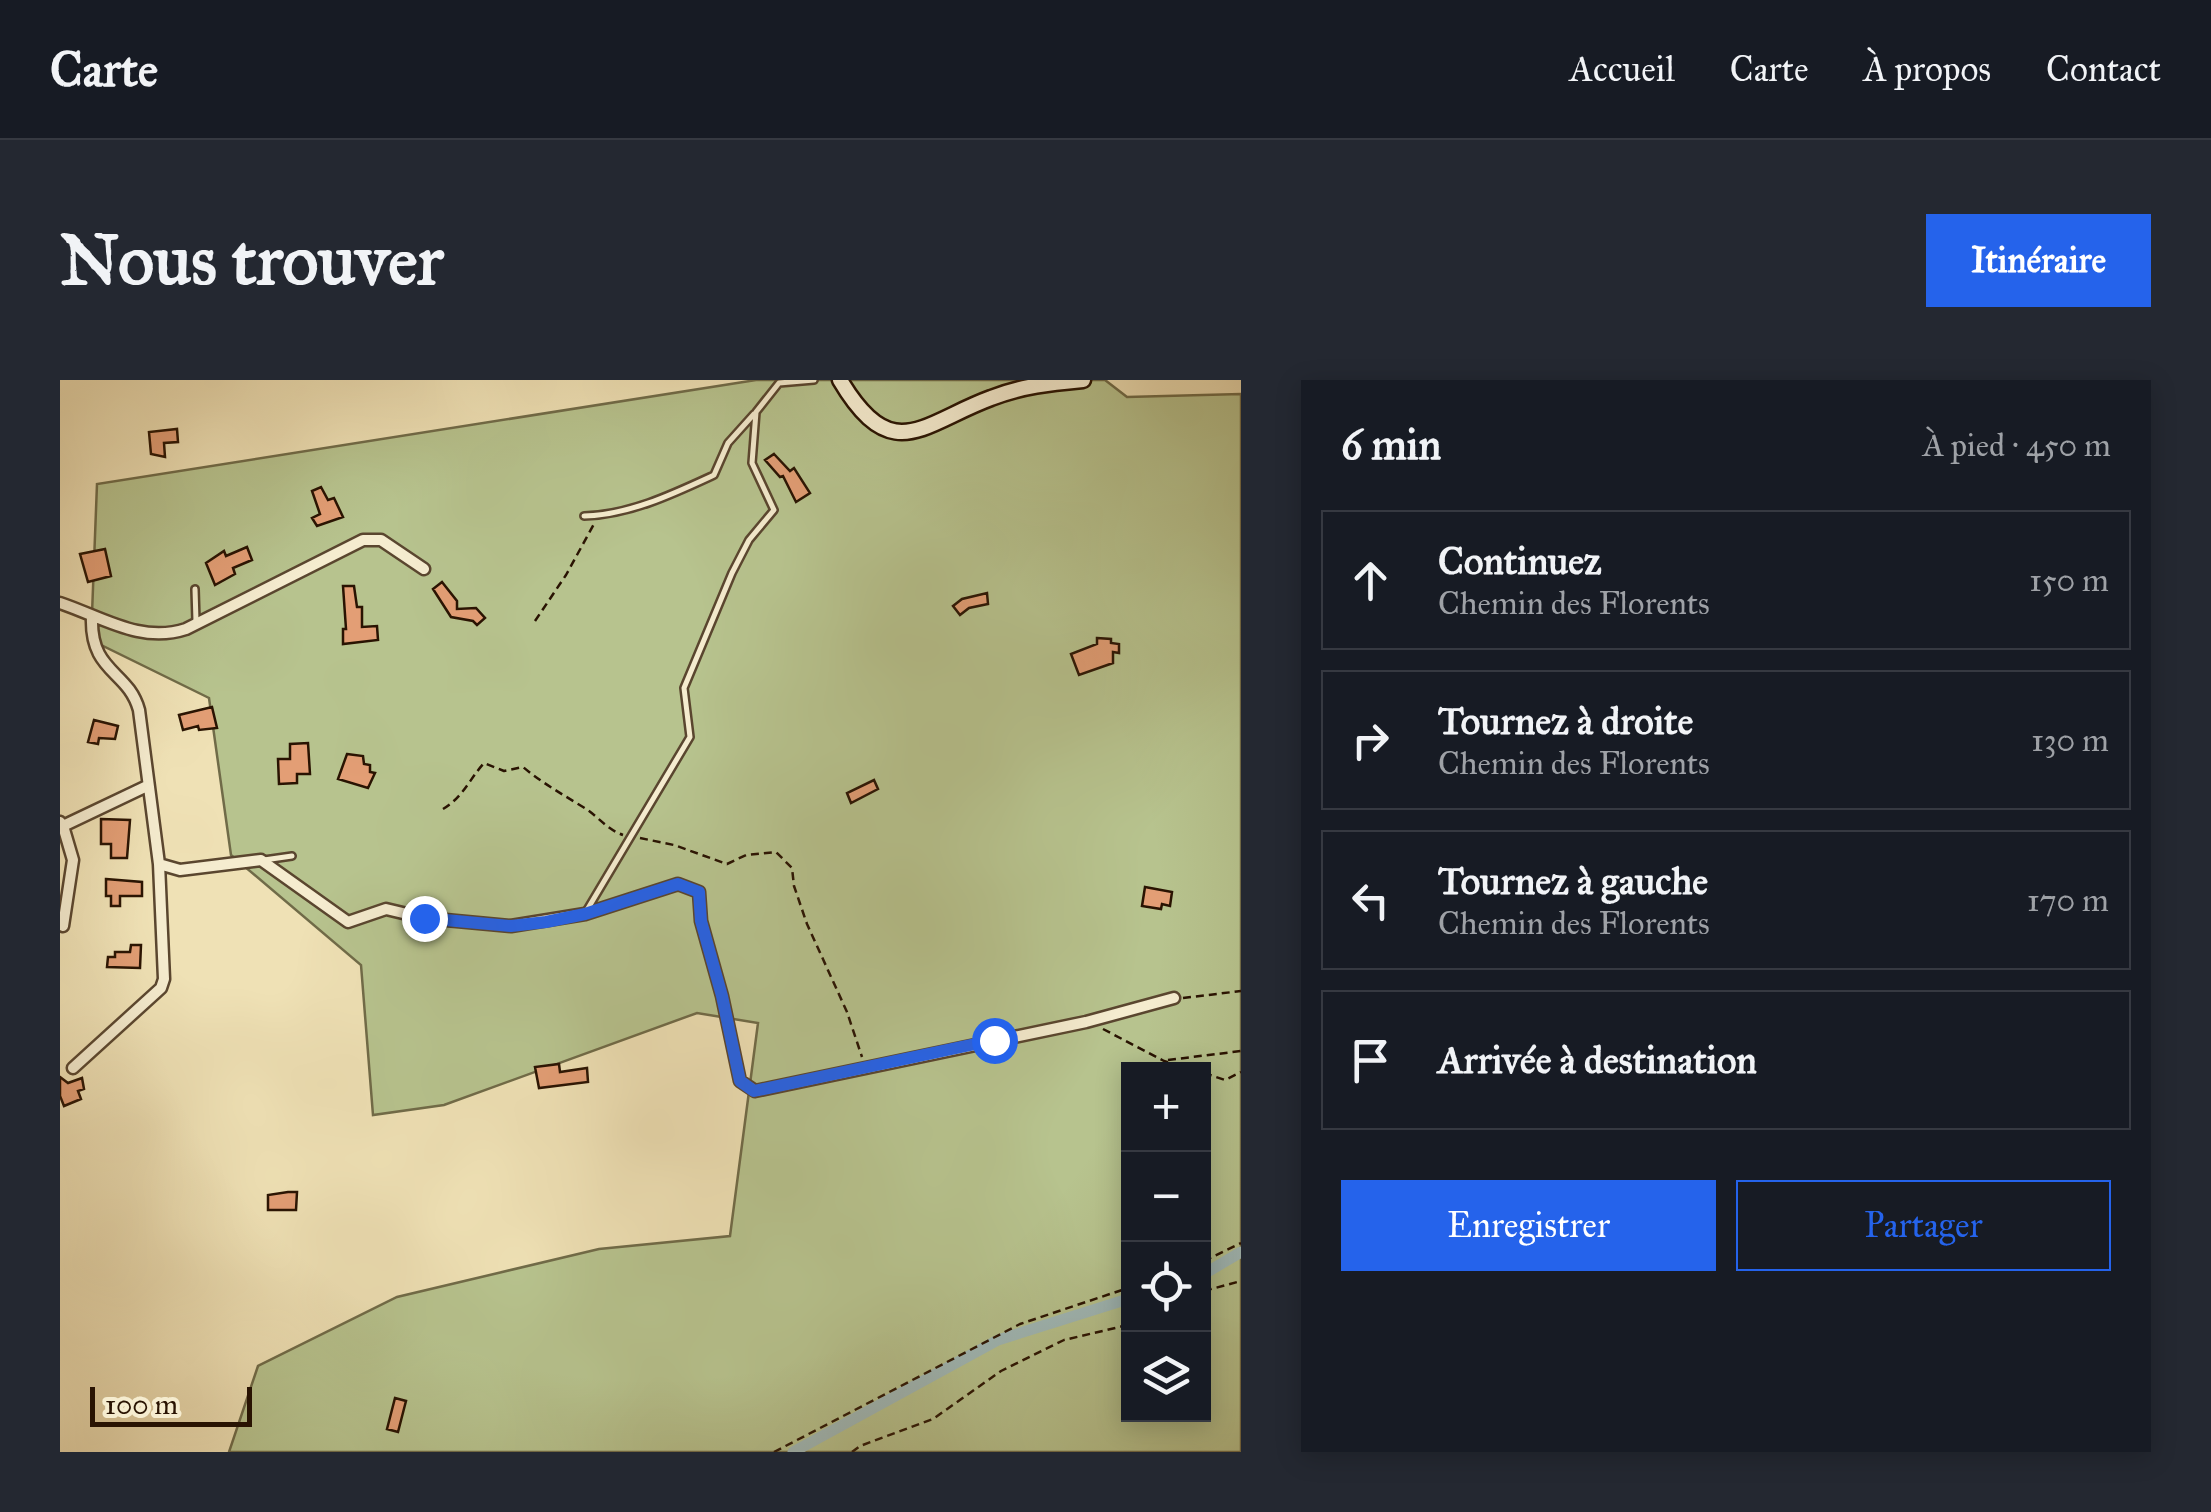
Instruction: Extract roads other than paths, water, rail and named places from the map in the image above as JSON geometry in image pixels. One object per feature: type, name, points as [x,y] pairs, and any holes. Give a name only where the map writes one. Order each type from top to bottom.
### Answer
[{"type":"street","points":[[840,380],[878,425],[916,432],[1017,389],[1083,380]]},
{"type":"street","points":[[60,603],[134,631],[159,635],[196,624],[301,569],[370,539],[381,540],[424,569]]},
{"type":"street","points":[[72,1068],[162,988],[164,979],[159,864],[137,702],[106,668],[95,649],[92,617]]},
{"type":"street","points":[[63,926],[73,869],[72,847],[62,824],[147,786]]},
{"type":"street","points":[[159,864],[180,870],[261,860],[348,922],[386,909],[424,918],[511,926],[585,914],[678,884],[699,892],[701,921],[740,1081],[754,1091],[1086,1022],[1174,998]]},
{"type":"lane","points":[[584,516],[606,516],[658,501],[714,475],[728,442],[779,383],[814,380]]},
{"type":"lane","points":[[585,914],[690,736],[684,688],[749,540],[774,510],[752,463],[756,412]]},
{"type":"lane","points":[[195,590],[196,624]]},
{"type":"lane","points":[[261,860],[292,856]]},
{"type":"waterway","points":[[1211,1270],[1241,1252]]},
{"type":"waterway","points":[[793,1452],[998,1340],[1121,1301]]}]
